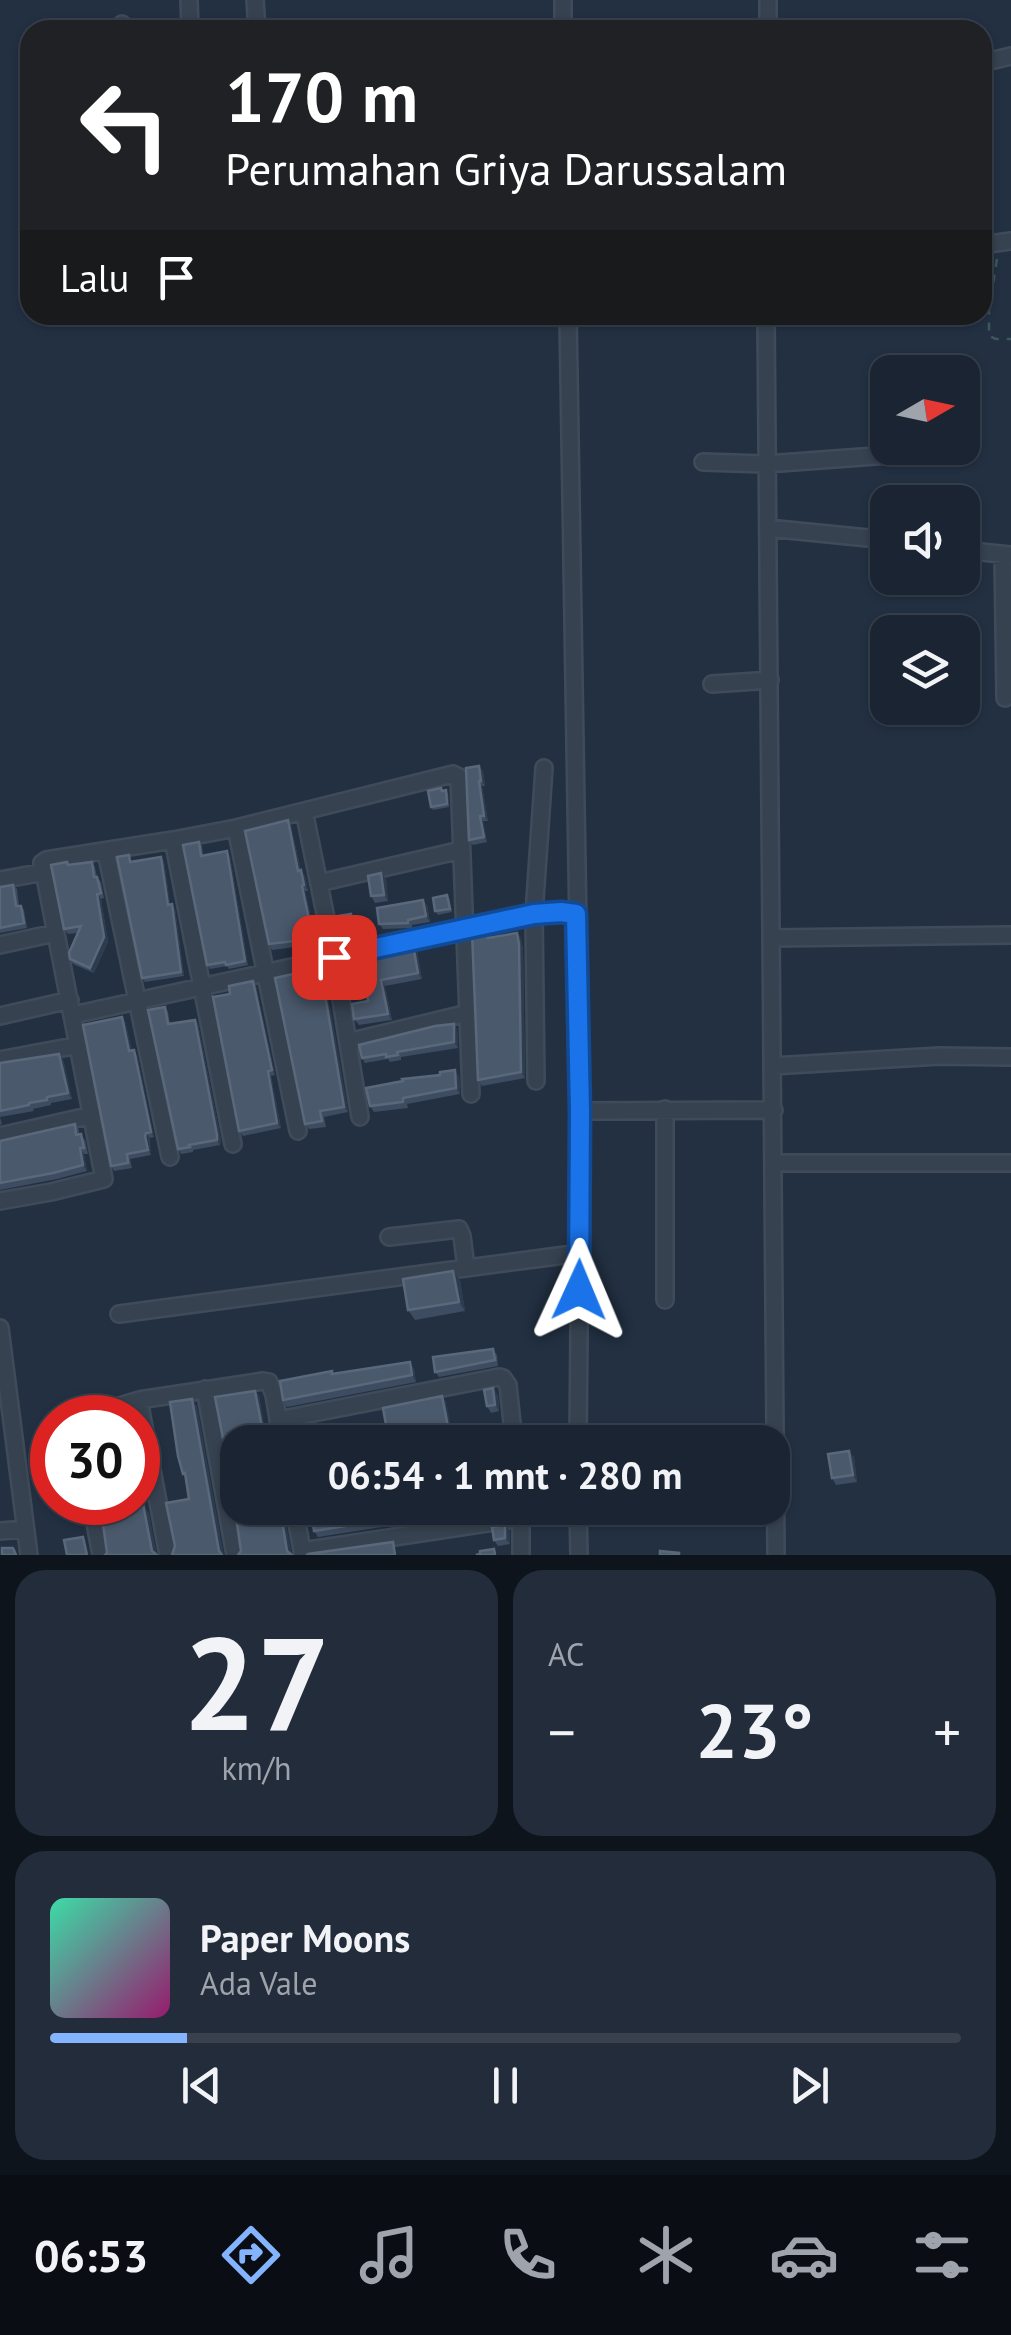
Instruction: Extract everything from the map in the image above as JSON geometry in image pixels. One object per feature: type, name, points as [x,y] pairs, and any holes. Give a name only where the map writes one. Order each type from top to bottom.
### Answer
[{"type":"street","points":[[536,1081],[554,913],[568,325]]},
{"type":"street","points":[[766,325],[762,463],[768,528],[758,681],[772,938],[773,1066],[761,1110],[774,1164],[774,1425]]},
{"type":"street","points":[[704,462],[870,457]]},
{"type":"street","points":[[768,528],[870,538]]},
{"type":"street","points":[[980,552],[1007,555],[1005,698]]},
{"type":"street","points":[[712,684],[758,681]]},
{"type":"street","points":[[544,768],[554,913],[580,1111],[578,1425]]},
{"type":"street","points":[[0,1201],[104,1180],[44,861],[236,828],[456,774],[471,1094]]},
{"type":"street","points":[[304,811],[334,957],[360,1116]]},
{"type":"street","points":[[236,828],[298,1131]]},
{"type":"street","points":[[173,840],[232,1144]]},
{"type":"street","points":[[319,883],[462,850]]},
{"type":"street","points":[[106,852],[170,1158]]},
{"type":"street","points":[[0,880],[44,872]]},
{"type":"street","points":[[0,1016],[138,1001],[554,913]]},
{"type":"street","points":[[0,944],[55,934]]},
{"type":"street","points":[[772,938],[1011,935]]},
{"type":"street","points":[[348,1042],[468,1013]]},
{"type":"street","points":[[0,1060],[79,1045]]},
{"type":"street","points":[[773,1066],[939,1056],[1011,1057]]},
{"type":"street","points":[[665,1109],[666,1300]]},
{"type":"street","points":[[580,1111],[761,1110]]},
{"type":"street","points":[[0,1136],[92,1115]]},
{"type":"street","points":[[774,1164],[1011,1163]]},
{"type":"street","points":[[388,1236],[459,1229],[466,1268]]},
{"type":"street","points":[[119,1314],[580,1252]]},
{"type":"street","points":[[0,1328],[29,1555]]},
{"type":"street","points":[[278,1420],[499,1377],[508,1385],[512,1425]]},
{"type":"street","points":[[160,1396],[269,1382],[279,1425]]},
{"type":"street","points":[[204,1389],[235,1555]]},
{"type":"street","points":[[160,1512],[168,1555]]},
{"type":"street","points":[[96,1525],[101,1555]]},
{"type":"street","points":[[297,1525],[303,1553],[455,1525]]},
{"type":"street","points":[[520,1525],[521,1555]]},
{"type":"street","points":[[578,1525],[579,1555]]},
{"type":"street","points":[[775,1525],[776,1555]]},
{"type":"street","points":[[0,1531],[24,1529]]},
{"type":"path","points":[[992,288],[998,243]]},
{"type":"path","points":[[990,325],[990,336],[1011,339]]},
{"type":"building","points":[[479,766],[484,837],[469,840],[466,768]]},
{"type":"building","points":[[446,790],[447,804],[431,807],[428,791]]},
{"type":"building","points":[[288,820],[313,939],[269,944],[245,831]]},
{"type":"building","points":[[199,842],[201,856],[227,851],[245,961],[207,965],[183,845]]},
{"type":"building","points":[[129,855],[130,862],[161,857],[181,972],[142,978],[117,857]]},
{"type":"building","points":[[92,862],[101,893],[97,894],[104,937],[90,968],[70,959],[81,926],[64,929],[51,865]]},
{"type":"building","points":[[381,873],[384,895],[371,896],[368,876]]},
{"type":"building","points":[[13,885],[24,923],[0,928],[0,887]]},
{"type":"building","points":[[447,895],[450,909],[435,911],[433,898]]},
{"type":"building","points":[[423,900],[426,916],[408,923],[379,924],[377,908]]},
{"type":"building","points":[[351,914],[353,930],[341,931],[338,916]]},
{"type":"building","points":[[487,929],[488,938],[517,933],[521,1072],[478,1080],[472,932]]},
{"type":"building","points":[[413,945],[418,973],[381,980],[388,1014],[354,1019],[352,1004],[368,1001],[364,976],[346,979],[343,960]]},
{"type":"building","points":[[316,969],[319,987],[323,986],[344,1107],[320,1111],[322,1121],[305,1124],[275,978]]},
{"type":"building","points":[[253,981],[272,1070],[268,1071],[277,1123],[239,1131],[213,997],[230,994],[229,986]]},
{"type":"building","points":[[165,1007],[168,1024],[195,1020],[217,1140],[178,1149],[148,1010]]},
{"type":"building","points":[[122,1017],[129,1051],[134,1050],[151,1132],[145,1136],[148,1150],[127,1154],[128,1163],[111,1166],[83,1025]]},
{"type":"building","points":[[454,1024],[454,1042],[397,1052],[398,1055],[362,1058],[359,1045]]},
{"type":"building","points":[[59,1054],[68,1093],[0,1111],[0,1063]]},
{"type":"building","points":[[455,1070],[456,1088],[370,1106],[366,1088]]},
{"type":"building","points":[[75,1124],[84,1148],[80,1148],[83,1165],[0,1183],[0,1141]]},
{"type":"building","points":[[453,1271],[459,1302],[408,1310],[403,1279]]},
{"type":"building","points":[[493,1349],[495,1360],[435,1372],[433,1357]]},
{"type":"building","points":[[410,1362],[412,1375],[283,1400],[280,1381]]},
{"type":"building","points":[[493,1388],[495,1405],[487,1406],[484,1390]]},
{"type":"building","points":[[255,1391],[262,1425],[220,1425],[215,1397]]},
{"type":"building","points":[[442,1396],[448,1425],[386,1425],[383,1408]]},
{"type":"building","points":[[192,1399],[222,1555],[172,1555],[175,1546],[166,1503],[189,1499],[170,1402]]},
{"type":"building","points":[[849,1451],[853,1475],[832,1478],[828,1454]]},
{"type":"building","points":[[103,1525],[147,1525],[152,1551],[157,1555],[105,1555]]},
{"type":"building","points":[[237,1525],[283,1525],[287,1551],[292,1555],[238,1555],[241,1551]]},
{"type":"building","points":[[313,1525],[352,1525],[314,1531]]},
{"type":"building","points":[[505,1525],[505,1538],[494,1540],[492,1527]]},
{"type":"building","points":[[83,1537],[87,1555],[67,1555],[64,1540]]},
{"type":"building","points":[[393,1542],[395,1555],[307,1555],[308,1554]]},
{"type":"building","points":[[2,1548],[13,1548],[16,1555],[2,1555]]},
{"type":"building","points":[[494,1549],[495,1555],[476,1555],[480,1551]]},
{"type":"route","points":[[334,957],[534,914],[576,914],[579,1290]]}]
